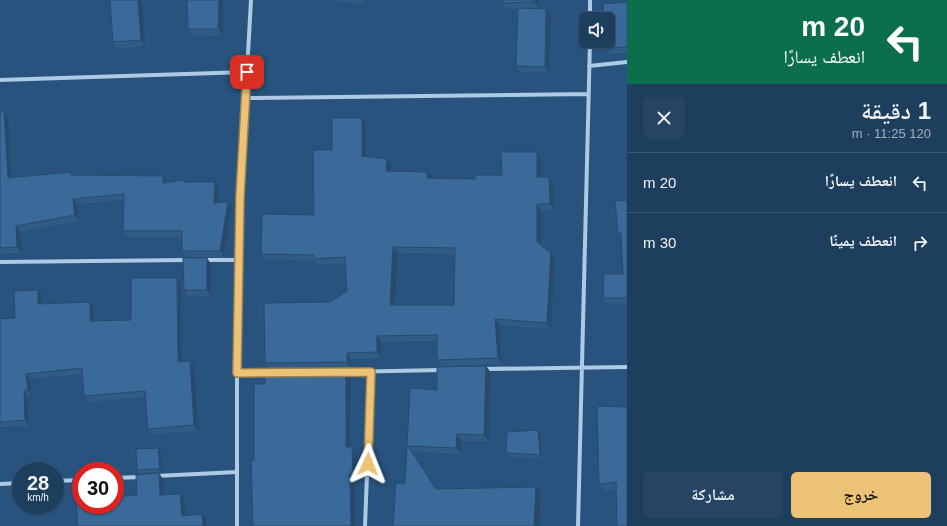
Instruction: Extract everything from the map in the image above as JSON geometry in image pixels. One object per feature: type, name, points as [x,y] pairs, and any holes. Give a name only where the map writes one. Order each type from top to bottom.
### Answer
[{"type":"street","points":[[238,526],[237,373],[240,196],[251,0]]},
{"type":"street","points":[[590,0],[590,12]]},
{"type":"street","points":[[578,526],[590,48]]},
{"type":"street","points":[[589,66],[627,62]]},
{"type":"street","points":[[0,80],[247,72]]},
{"type":"street","points":[[246,98],[588,94]]},
{"type":"street","points":[[0,262],[192,260]]},
{"type":"street","points":[[200,260],[239,260]]},
{"type":"street","points":[[480,369],[627,367]]},
{"type":"street","points":[[339,372],[449,370]]},
{"type":"street","points":[[365,526],[371,372]]},
{"type":"street","points":[[237,373],[276,373]]},
{"type":"street","points":[[153,476],[237,472]]},
{"type":"street","points":[[124,477],[146,476]]},
{"type":"street","points":[[0,484],[12,483]]},
{"type":"building","points":[[110,0],[138,0],[141,40],[113,42]]},
{"type":"building","points":[[187,0],[219,0],[218,29],[188,29]]},
{"type":"building","points":[[502,0],[535,0],[535,2],[502,3]]},
{"type":"building","points":[[627,2],[627,47],[615,48],[615,12],[604,12],[603,4]]},
{"type":"building","points":[[518,8],[546,9],[545,67],[516,66]]},
{"type":"building","points":[[4,111],[8,178],[70,172],[71,175],[163,176],[163,183],[184,180],[184,182],[215,182],[214,203],[228,202],[220,251],[182,251],[182,231],[123,231],[124,194],[73,199],[75,215],[16,226],[17,247],[0,248],[0,112]]},
{"type":"building","points":[[332,118],[362,118],[362,156],[387,159],[386,171],[428,172],[427,178],[475,179],[475,175],[502,175],[501,152],[537,152],[537,177],[549,177],[550,204],[537,204],[537,242],[551,253],[547,323],[495,319],[498,358],[437,360],[437,335],[377,336],[377,352],[347,353],[347,362],[265,363],[264,303],[330,302],[347,291],[345,257],[314,259],[314,255],[261,254],[262,214],[314,215],[313,150],[332,150]],"holes":[[[393,247],[455,248],[454,305],[390,305]]]},
{"type":"building","points":[[627,200],[627,298],[603,298],[604,274],[623,274],[621,233],[618,233],[615,201]]},
{"type":"building","points":[[183,258],[207,258],[207,290],[184,290]]},
{"type":"building","points":[[131,278],[177,278],[178,362],[190,361],[194,425],[148,429],[145,391],[84,396],[82,368],[26,374],[28,390],[24,390],[25,420],[0,422],[0,319],[15,318],[14,291],[38,290],[38,304],[90,302],[90,321],[131,320]]},
{"type":"building","points":[[486,366],[484,435],[457,434],[456,448],[408,446],[436,489],[536,487],[534,526],[393,526],[396,483],[405,484],[410,388],[437,390],[437,367]]},
{"type":"building","points":[[346,368],[346,447],[352,447],[353,474],[350,474],[351,526],[253,526],[251,461],[254,461],[254,384],[265,384],[265,370]]},
{"type":"building","points":[[597,406],[627,407],[627,526],[617,526],[616,482],[599,484]]},
{"type":"building","points":[[538,430],[540,455],[506,453],[507,432]]},
{"type":"building","points":[[158,448],[160,469],[137,470],[136,449]]},
{"type":"building","points":[[159,473],[160,495],[180,494],[182,516],[202,514],[203,526],[78,526],[77,514],[124,514],[124,496],[137,495],[136,475]]},
{"type":"route","points":[[247,72],[240,196],[237,373],[371,372],[368,464]]}]
